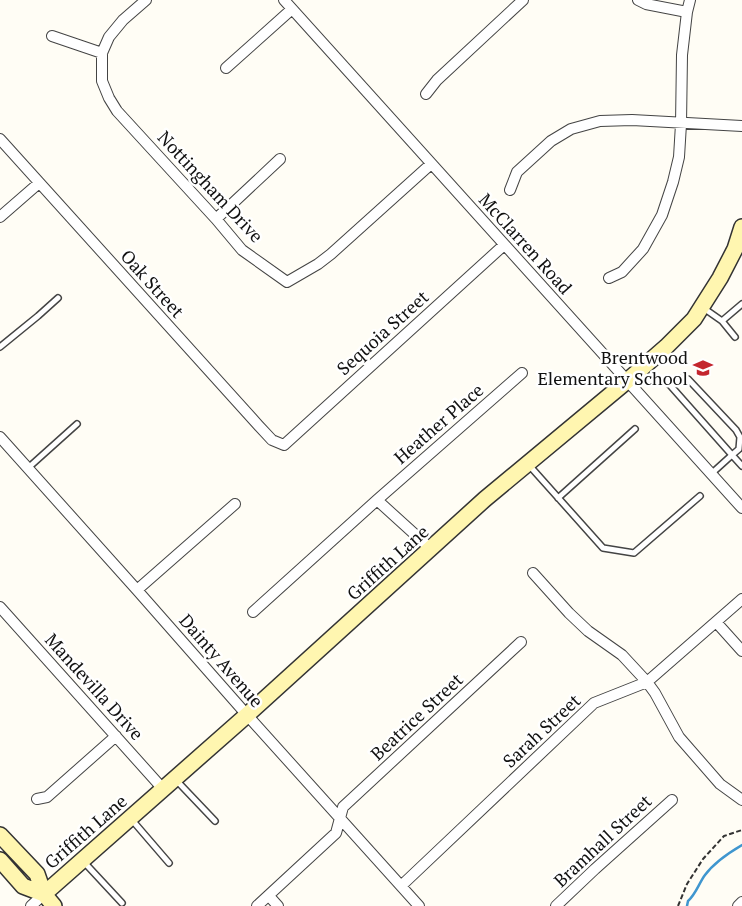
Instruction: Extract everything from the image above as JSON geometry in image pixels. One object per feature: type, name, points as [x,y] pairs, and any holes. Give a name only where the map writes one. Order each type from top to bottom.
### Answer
[{"type":"street","name":"Nottingham Drive","points":[[146,0],[123,20],[109,37],[102,53],[102,81],[109,98],[117,111],[242,250],[287,282],[331,254],[431,164]]},
{"type":"street","name":"McClarren Road","points":[[284,0],[742,508]]},
{"type":"street","points":[[426,94],[437,80],[523,0]]},
{"type":"street","points":[[638,0],[646,4],[686,12]]},
{"type":"street","points":[[610,278],[622,272],[643,249],[662,215],[673,182],[679,157],[682,55],[686,12],[690,0]]},
{"type":"street","points":[[226,68],[292,9]]},
{"type":"street","points":[[52,36],[102,53]]},
{"type":"street","points":[[510,190],[517,172],[551,141],[571,129],[600,121],[632,120],[742,126]]},
{"type":"street","name":"Oak Street","points":[[0,139],[258,425],[272,440],[284,445]]},
{"type":"street","points":[[216,219],[280,159]]},
{"type":"street","points":[[0,217],[39,183]]},
{"type":"street","name":"Griffith Lane","points":[[31,906],[247,715],[485,499],[627,381],[666,346],[694,319],[723,271],[741,234]]},
{"type":"street","name":"Sequoia Street","points":[[284,445],[504,245]]},
{"type":"street","name":"Heather Place","points":[[253,612],[522,373]]},
{"type":"street","name":"Dainty Avenue","points":[[0,437],[419,906]]},
{"type":"street","points":[[377,500],[430,549]]},
{"type":"street","points":[[137,590],[234,504]]},
{"type":"street","points":[[533,573],[575,619],[588,631],[622,655],[647,682],[656,693],[679,737],[720,784],[742,800]]},
{"type":"street","name":"Sarah Street","points":[[401,886],[594,703],[647,682],[742,599]]},
{"type":"street","name":"Mandevilla Drive","points":[[0,608],[163,789]]},
{"type":"street","points":[[716,622],[742,651]]},
{"type":"street","name":"Beatrice Street","points":[[257,906],[336,833],[343,807],[521,642]]},
{"type":"street","points":[[37,799],[47,797],[116,736]]},
{"type":"street","name":"Bramhall Street","points":[[556,906],[672,800]]},
{"type":"street","points":[[0,835],[37,874],[44,894],[54,906]]},
{"type":"street","points":[[0,860],[23,886],[44,894]]},
{"type":"street","points":[[269,896],[278,906]]},
{"type":"street","points":[[738,906],[742,902]]},
{"type":"lane","points":[[0,347],[58,298]]},
{"type":"lane","points":[[722,322],[742,304]]},
{"type":"lane","points":[[702,307],[722,322],[735,337]]},
{"type":"lane","points":[[711,474],[732,455],[739,449],[740,437],[736,430],[688,379],[678,378],[669,384],[732,455],[742,466]]},
{"type":"lane","points":[[28,468],[77,424]]},
{"type":"lane","points":[[558,498],[635,429]]},
{"type":"lane","points":[[528,464],[603,548],[634,553],[700,496]]},
{"type":"lane","points":[[175,778],[214,822]]},
{"type":"lane","points":[[130,818],[169,863]]},
{"type":"lane","points":[[82,860],[122,903]]},
{"type":"path","points":[[678,906],[687,884],[704,859],[724,836],[742,830]]},
{"type":"waterway","points":[[687,906],[688,901],[708,871],[742,845]]},
{"type":"place","name":"Brentwood Elementary School","points":[[703,368]]}]
